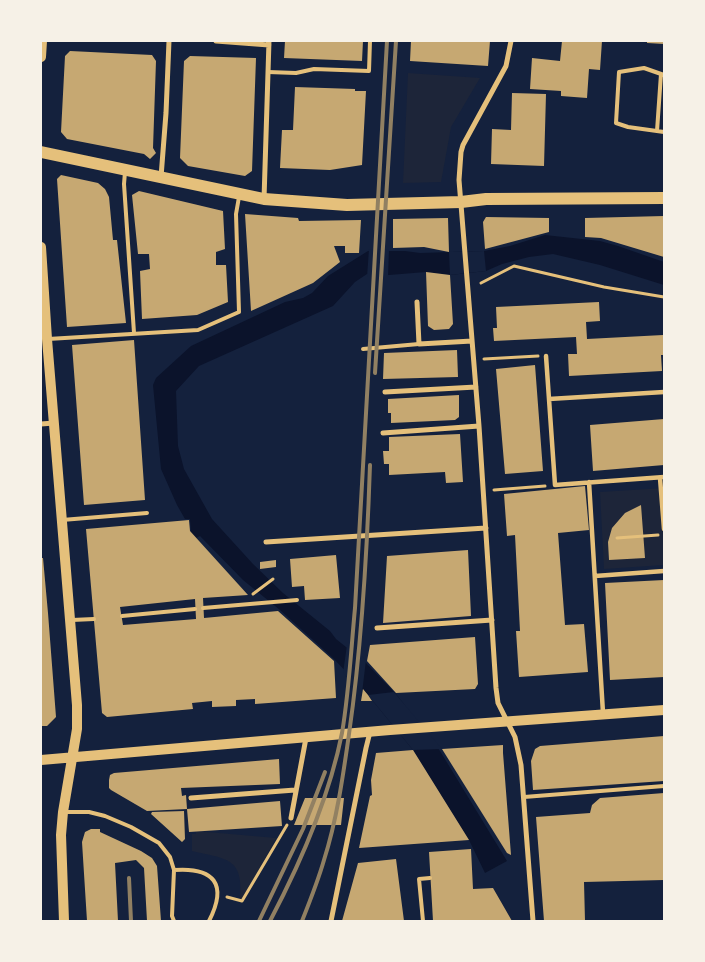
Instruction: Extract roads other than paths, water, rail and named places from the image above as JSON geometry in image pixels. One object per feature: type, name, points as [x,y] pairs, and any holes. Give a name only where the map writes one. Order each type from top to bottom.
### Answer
[{"type":"main road","points":[[41,57],[42,41]]},
{"type":"main road","points":[[41,152],[264,199],[347,205],[461,202],[486,199],[664,198]]},
{"type":"main road","points":[[41,247],[43,314],[54,423],[77,723],[62,812],[64,921]]},
{"type":"main road","points":[[41,760],[506,720],[664,710]]},
{"type":"street","points":[[161,177],[169,41]]},
{"type":"street","points":[[216,41],[269,43],[264,199]]},
{"type":"street","points":[[511,41],[506,66],[486,105],[472,127],[461,152],[459,180],[479,426],[498,703],[516,742],[521,765],[533,921]]},
{"type":"street","points":[[417,302],[419,344],[472,341]]},
{"type":"street","points":[[546,356],[556,485],[662,478],[664,529]]},
{"type":"street","points":[[385,392],[476,387]]},
{"type":"street","points":[[549,399],[664,392]]},
{"type":"street","points":[[41,424],[54,423]]},
{"type":"street","points":[[383,433],[479,426]]},
{"type":"street","points":[[589,482],[604,714]]},
{"type":"street","points":[[266,542],[486,528]]},
{"type":"street","points":[[595,576],[664,571]]},
{"type":"street","points":[[376,628],[492,620]]},
{"type":"street","points":[[331,921],[370,731]]},
{"type":"street","points":[[291,818],[306,737]]},
{"type":"street","points":[[191,798],[295,790]]},
{"type":"lane","points":[[268,72],[296,73],[314,68],[369,71],[370,41]]},
{"type":"lane","points":[[657,131],[662,74],[644,68],[619,72],[616,123],[628,127],[664,132]]},
{"type":"lane","points":[[125,169],[124,184],[134,333]]},
{"type":"lane","points":[[47,339],[198,330],[239,312],[236,214],[239,194]]},
{"type":"lane","points":[[363,349],[419,344]]},
{"type":"lane","points":[[62,520],[146,513]]},
{"type":"lane","points":[[203,608],[297,600]]},
{"type":"lane","points":[[122,616],[195,609]]},
{"type":"lane","points":[[70,621],[94,619]]},
{"type":"lane","points":[[524,797],[664,786]]},
{"type":"lane","points":[[62,812],[89,812],[105,816],[144,833],[159,842],[170,857],[174,870],[172,916],[174,921]]},
{"type":"lane","points":[[174,870],[191,871],[210,876],[215,882],[219,896],[216,908],[209,921]]},
{"type":"lane","points":[[422,921],[420,879],[430,878]]},
{"type":"railway","points":[[270,921],[303,853],[322,806],[330,782],[344,718],[355,608],[387,41]]},
{"type":"railway","points":[[375,373],[396,41]]},
{"type":"railway","points":[[302,921],[329,845],[354,700],[361,633],[370,465]]},
{"type":"railway","points":[[259,921],[303,829],[325,772]]},
{"type":"railway","points":[[129,878],[131,921]]}]
